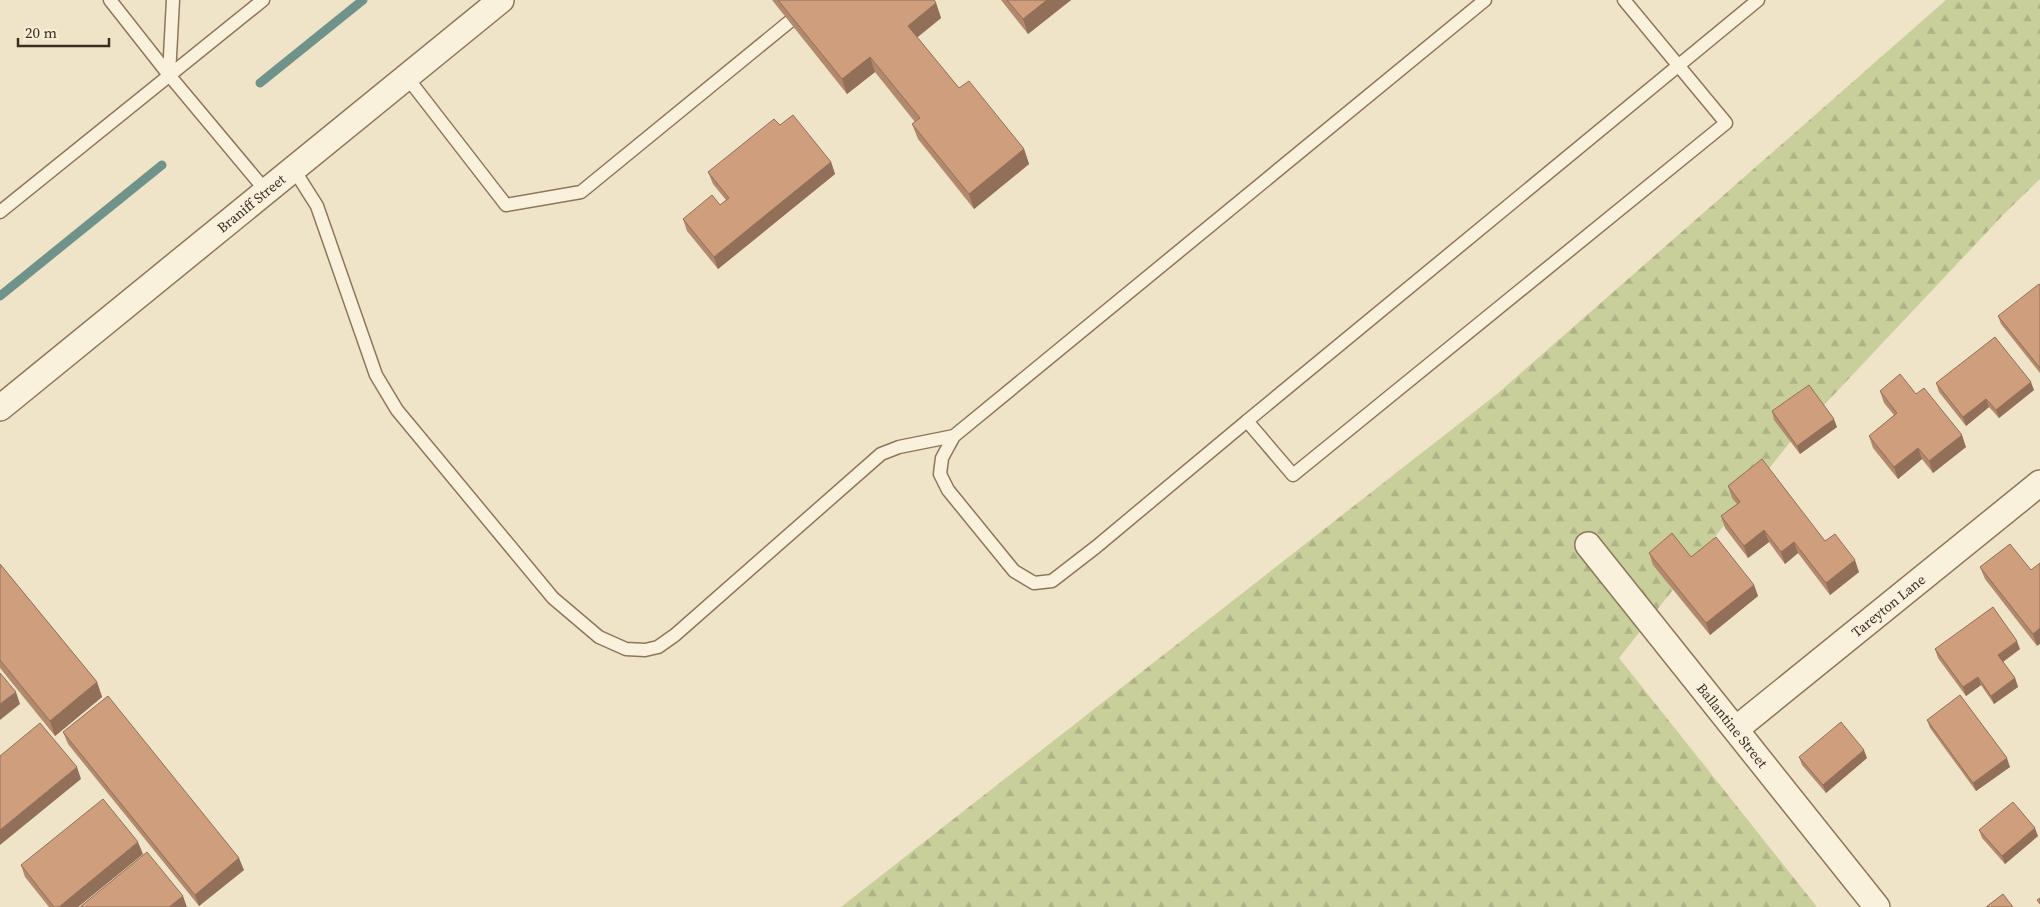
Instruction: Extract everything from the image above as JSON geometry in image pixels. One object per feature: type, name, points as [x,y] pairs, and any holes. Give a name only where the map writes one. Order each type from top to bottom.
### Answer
[{"type":"street","name":"Braniff Street","points":[[0,408],[501,0]]},
{"type":"street","name":"Tareyton Lane","points":[[1736,728],[2040,483]]},
{"type":"street","name":"Ballantine Street","points":[[1588,545],[1877,907]]},
{"type":"lane","points":[[110,0],[169,76],[266,191]]},
{"type":"lane","points":[[169,76],[173,0]]},
{"type":"lane","points":[[0,212],[262,0]]},
{"type":"lane","points":[[1485,0],[954,436],[942,458],[940,474],[948,490],[1014,571],[1034,583],[1052,581],[1089,553],[1758,0]]},
{"type":"lane","points":[[1247,421],[1293,475],[1726,123],[1624,0]]},
{"type":"lane","points":[[406,76],[506,205],[581,192],[789,22]]},
{"type":"lane","points":[[294,168],[317,206],[376,375],[397,410],[553,598],[598,637],[626,649],[645,650],[658,647],[674,635],[881,454],[899,447],[954,436]]},
{"type":"green space","points":[[1946,0],[2040,0],[2040,179],[2004,214],[1794,437],[1619,658],[1817,907],[841,907],[1497,394]]},
{"type":"building","points":[[778,0],[934,0],[936,3],[908,26],[959,88],[969,81],[1024,149],[969,194],[912,124],[920,118],[870,57],[842,79]]},
{"type":"building","points":[[1007,0],[1047,0],[1023,19]]},
{"type":"building","points":[[793,115],[831,162],[714,257],[683,219],[712,195],[720,205],[729,198],[708,172],[774,119],[780,125]]},
{"type":"building","points":[[2040,285],[2040,368],[1998,316]]},
{"type":"building","points":[[1995,337],[2031,382],[1996,410],[1986,399],[1963,417],[1936,383]]},
{"type":"building","points":[[1900,374],[1916,394],[1924,388],[1962,435],[1929,461],[1918,448],[1894,467],[1869,436],[1897,413],[1880,391]]},
{"type":"building","points":[[1809,385],[1834,419],[1797,446],[1772,411]]},
{"type":"building","points":[[1762,459],[1825,541],[1835,534],[1855,560],[1826,583],[1794,542],[1781,552],[1764,530],[1744,546],[1721,516],[1740,502],[1728,486]]},
{"type":"building","points":[[1672,533],[1691,557],[1716,537],[1754,585],[1706,623],[1649,553]]},
{"type":"building","points":[[2010,544],[2031,570],[2040,563],[2040,628],[2033,634],[1980,567]]},
{"type":"building","points":[[0,564],[97,682],[50,721],[0,660]]},
{"type":"building","points":[[1993,607],[2017,641],[1998,655],[2015,678],[1991,696],[1978,677],[1963,687],[1935,649]]},
{"type":"building","points":[[0,673],[16,692],[0,704]]},
{"type":"building","points":[[1960,695],[2007,758],[1973,783],[1927,720]]},
{"type":"building","points":[[108,696],[239,858],[195,895],[63,732]]},
{"type":"building","points":[[1841,722],[1864,750],[1823,785],[1799,757]]},
{"type":"building","points":[[40,723],[77,767],[0,830],[0,756]]},
{"type":"building","points":[[103,799],[138,842],[59,907],[54,907],[21,865]]},
{"type":"building","points":[[2013,802],[2035,828],[2002,856],[1979,830]]},
{"type":"building","points":[[147,852],[183,896],[169,907],[80,907]]},
{"type":"building","points":[[2003,894],[2013,907],[1986,907]]},
{"type":"waterway","points":[[260,83],[363,0]]},
{"type":"waterway","points":[[0,296],[162,165]]}]
